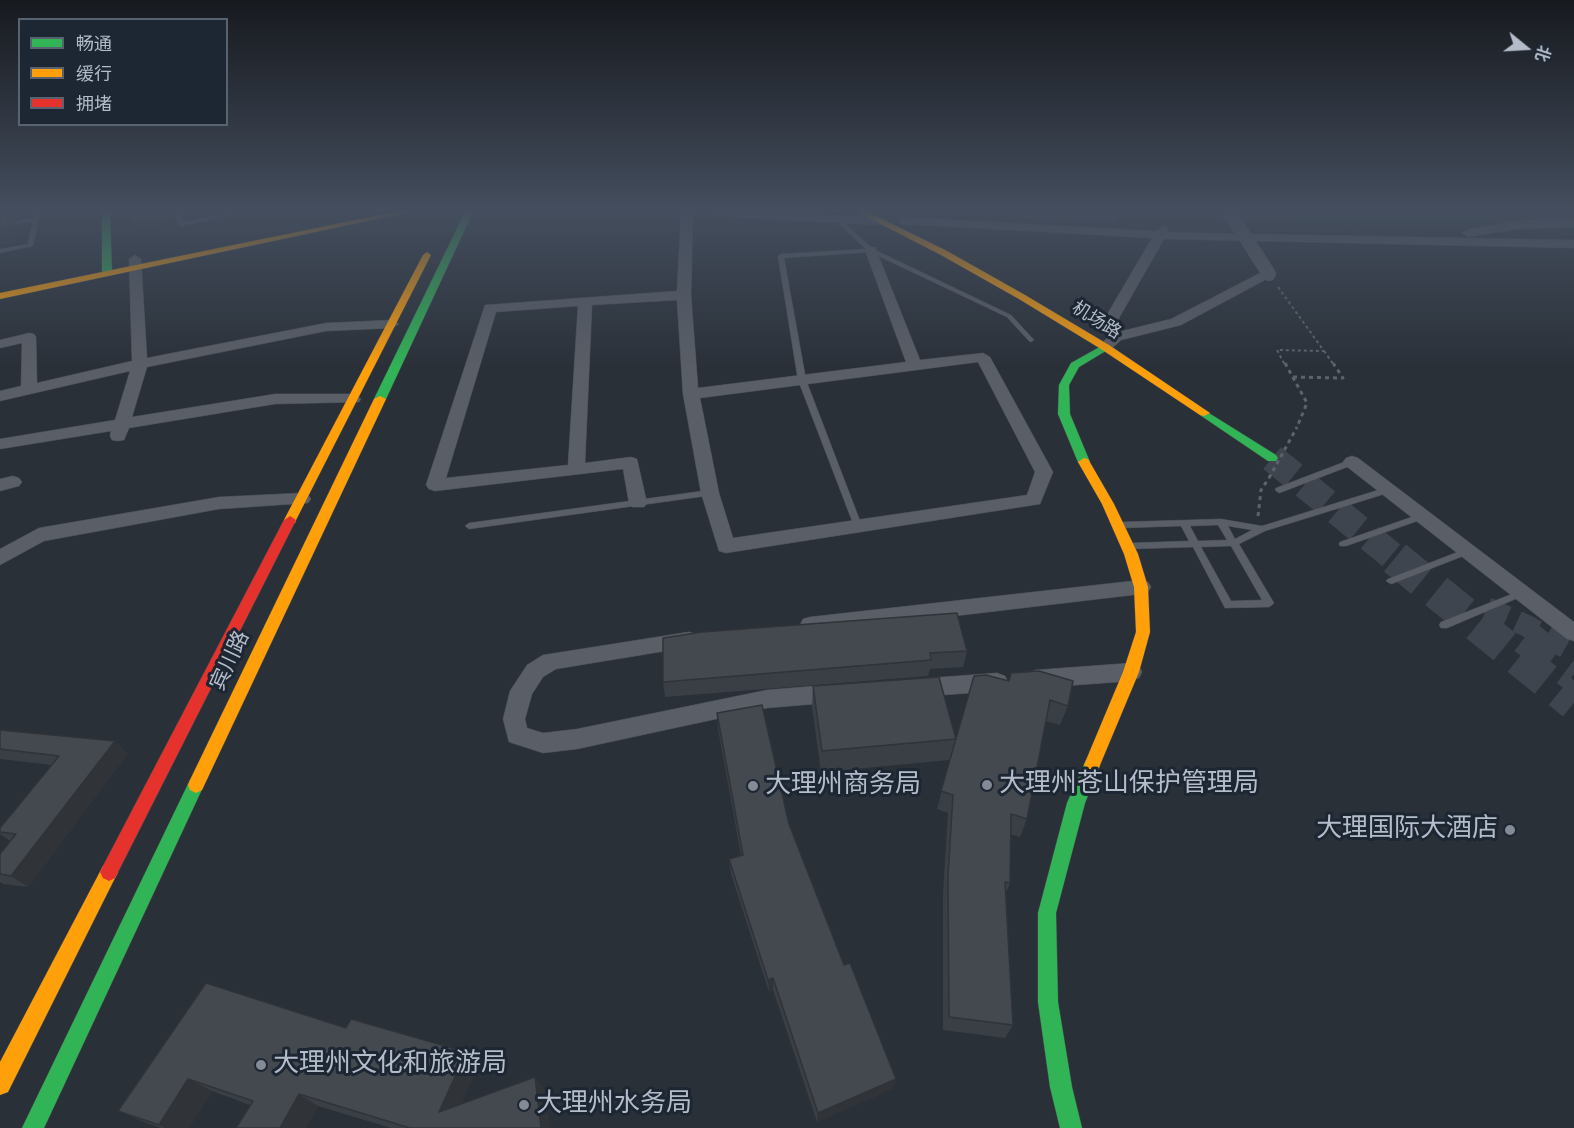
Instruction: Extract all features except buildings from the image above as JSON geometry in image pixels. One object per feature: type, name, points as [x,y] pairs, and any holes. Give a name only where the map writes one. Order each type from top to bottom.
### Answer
[{"type":"main road","points":[[107,265],[107,269]]},
{"type":"main road","points":[[0,296],[128,265]]},
{"type":"main road","name":"宾川路","points":[[0,1084],[423,265]]},
{"type":"main road","name":"宾川路","points":[[33,1128],[443,265]]},
{"type":"main road","name":"机场路","points":[[964,265],[1105,347],[1272,458]]},
{"type":"main road","name":"机场路","points":[[992,265],[1135,350]]},
{"type":"main road","points":[[0,286],[107,269]]},
{"type":"main road","points":[[1071,1128],[1061,1087],[1048,1002],[1047,913],[1077,803],[1131,672],[1143,632],[1141,587],[1127,546],[1078,450],[1064,414],[1064,385],[1075,365],[1105,347]]},
{"type":"street","points":[[120,431],[140,364],[136,265]]},
{"type":"street","points":[[685,265],[684,295],[691,394],[710,493],[726,546],[1034,500],[1044,472],[983,357],[691,394]]},
{"type":"street","points":[[877,265],[915,366]]},
{"type":"street","points":[[1116,337],[1112,318],[1142,265]]},
{"type":"street","points":[[1105,347],[1116,337],[1176,322],[1269,274],[1263,265]]},
{"type":"street","points":[[638,503],[631,463],[435,485],[490,308],[684,295]]},
{"type":"street","points":[[576,469],[585,301]]},
{"type":"street","points":[[0,396],[140,364],[326,327],[392,324]]},
{"type":"street","points":[[0,344],[30,338],[29,389]]},
{"type":"street","points":[[0,444],[120,431],[275,399],[353,399]]},
{"type":"street","points":[[1352,462],[1574,633]]},
{"type":"street","points":[[0,558],[39,535],[219,503],[302,499]]},
{"type":"street","points":[[788,627],[1141,587]]},
{"type":"street","points":[[705,637],[551,661],[535,671],[521,691],[514,718],[517,735],[543,743],[577,739],[767,699],[861,692]]},
{"type":"street","points":[[896,689],[1131,672]]},
{"type":"lane","points":[[782,265],[802,380],[858,526]]},
{"type":"lane","points":[[902,265],[1009,316],[1031,340]]},
{"type":"lane","points":[[1279,490],[1352,462]]},
{"type":"lane","points":[[1127,546],[1234,543],[1262,528],[1388,490]]},
{"type":"lane","points":[[469,526],[710,493]]},
{"type":"lane","points":[[1343,544],[1423,516]]},
{"type":"lane","points":[[1184,523],[1228,605],[1269,603],[1221,522]]},
{"type":"lane","points":[[1118,525],[1221,522],[1262,528]]},
{"type":"lane","points":[[1391,581],[1468,551]]},
{"type":"lane","points":[[1444,625],[1522,593]]},
{"type":"path","points":[[1269,274],[1343,378],[1293,377]]},
{"type":"path","points":[[1262,528],[1257,511],[1261,490],[1297,426],[1307,403],[1277,350],[1324,351]]},
{"type":"tunnel","points":[[1272,458],[1397,560]]},
{"type":"tunnel","points":[[1395,558],[1574,703]]},
{"type":"tunnel","points":[[1487,608],[1525,625],[1574,652]]},
{"type":"tunnel","points":[[1525,637],[1574,674]]},
{"type":"traffic: fast","points":[[107,265],[107,273]]},
{"type":"traffic: fast","points":[[380,399],[444,265]]},
{"type":"traffic: fast","points":[[1084,462],[1064,414],[1064,385],[1075,365],[1105,347]]},
{"type":"traffic: fast","points":[[1204,413],[1272,458]]},
{"type":"traffic: fast","points":[[1071,1128],[1061,1087],[1048,1002],[1047,913],[1076,803],[1092,765]]},
{"type":"traffic: fast","points":[[33,1128],[196,785]]},
{"type":"traffic: slow","points":[[0,296],[152,265]]},
{"type":"traffic: slow","points":[[290,520],[422,265]]},
{"type":"traffic: slow","points":[[965,265],[1105,347],[1204,413]]},
{"type":"traffic: slow","points":[[196,785],[380,399]]},
{"type":"traffic: slow","points":[[1084,462],[1108,504],[1131,554],[1141,587],[1143,632],[1131,672],[1092,765]]},
{"type":"traffic: slow","points":[[0,1084],[109,872]]},
{"type":"traffic: jam","points":[[109,872],[290,520]]},
{"type":"place","name":"大理州苍山保护管理局","points":[[987,785]]},
{"type":"place","name":"大理州商务局","points":[[753,786]]},
{"type":"place","name":"大理国际大酒店","points":[[1510,830]]},
{"type":"place","name":"大理州文化和旅游局","points":[[261,1065]]},
{"type":"place","name":"大理州水务局","points":[[524,1105]]}]
